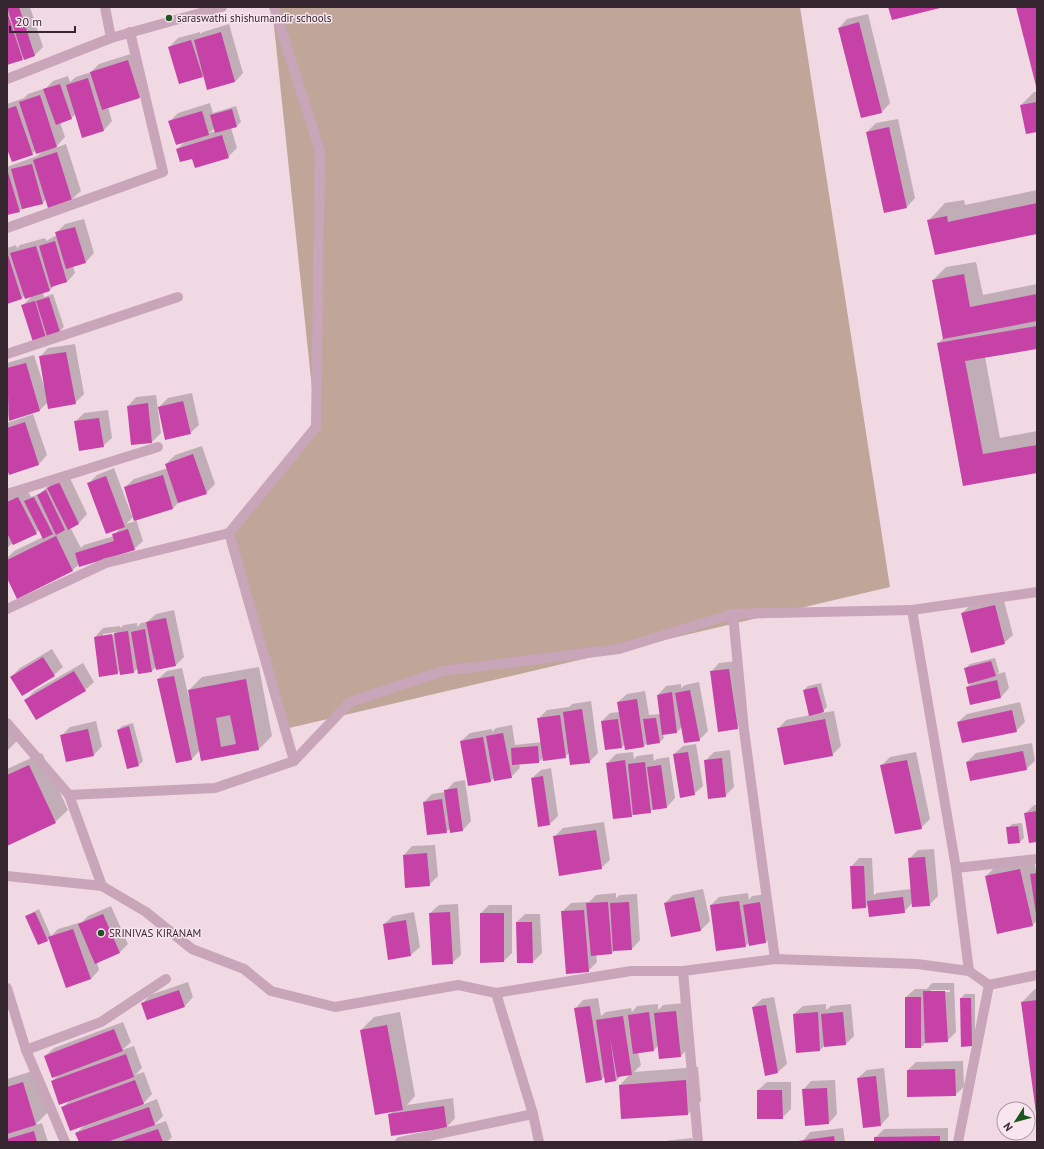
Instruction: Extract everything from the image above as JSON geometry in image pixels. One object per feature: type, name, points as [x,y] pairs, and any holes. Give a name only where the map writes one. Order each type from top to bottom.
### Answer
[{"type":"street","points":[[105,7],[111,38]]},
{"type":"street","points":[[7,79],[111,38],[222,7]]},
{"type":"street","points":[[7,609],[106,563],[229,533],[316,428],[320,151],[274,7]]},
{"type":"street","points":[[7,228],[163,172],[130,32]]},
{"type":"street","points":[[7,354],[178,297]]},
{"type":"street","points":[[7,494],[158,447]]},
{"type":"street","points":[[229,533],[294,761]]},
{"type":"street","points":[[69,795],[215,788],[294,761],[350,702],[443,671],[619,649],[733,614],[912,610],[1037,592]]},
{"type":"street","points":[[912,610],[956,868],[968,971]]},
{"type":"street","points":[[733,614],[744,730],[775,959]]},
{"type":"street","points":[[7,723],[69,795],[102,886]]},
{"type":"street","points":[[956,868],[1037,859]]},
{"type":"street","points":[[7,876],[102,886],[146,912],[192,949],[244,969],[271,991],[334,1007],[458,985],[496,993],[631,971],[683,971],[775,959],[917,964],[968,971],[989,985],[1037,976]]},
{"type":"street","points":[[683,971],[698,1142]]},
{"type":"street","points":[[26,1050],[101,1022],[166,979]]},
{"type":"street","points":[[958,1142],[989,985]]},
{"type":"street","points":[[7,988],[26,1050],[64,1142]]},
{"type":"street","points":[[496,993],[533,1114],[539,1142]]},
{"type":"street","points":[[400,1142],[533,1114]]},
{"type":"shaded area","points":[[272,7],[800,7],[890,587],[285,729],[229,533],[316,427]]},
{"type":"building","points":[[7,7],[19,7],[35,56],[24,60]]},
{"type":"building","points":[[888,7],[940,7],[940,8],[892,20]]},
{"type":"building","points":[[1016,7],[1037,7],[1037,86],[1036,86]]},
{"type":"building","points":[[7,12],[23,60],[7,65]]},
{"type":"building","points":[[859,22],[882,113],[861,118],[838,28]]},
{"type":"building","points":[[221,32],[235,82],[207,90],[194,40]]},
{"type":"building","points":[[191,40],[203,77],[179,84],[168,47]]},
{"type":"building","points":[[128,60],[140,98],[102,110],[90,72]]},
{"type":"building","points":[[88,78],[104,131],[82,138],[66,85]]},
{"type":"building","points":[[60,84],[72,119],[56,125],[43,89]]},
{"type":"building","points":[[40,95],[57,147],[36,154],[19,102]]},
{"type":"building","points":[[1037,102],[1037,132],[1026,134],[1020,105]]},
{"type":"building","points":[[16,106],[33,155],[12,162],[7,149],[7,109]]},
{"type":"building","points":[[232,109],[237,127],[215,133],[210,115]]},
{"type":"building","points":[[202,111],[209,135],[176,145],[168,121]]},
{"type":"building","points":[[889,127],[907,208],[884,213],[866,132]]},
{"type":"building","points":[[222,135],[229,158],[195,168],[192,159],[180,162],[176,149]]},
{"type":"building","points":[[57,152],[72,200],[48,208],[33,160]]},
{"type":"building","points":[[32,164],[43,204],[22,209],[11,169]]},
{"type":"building","points":[[7,169],[20,212],[7,215]]},
{"type":"building","points":[[1037,203],[1037,234],[935,255],[927,220],[947,216],[948,222]]},
{"type":"building","points":[[75,227],[86,263],[66,269],[55,232]]},
{"type":"building","points":[[55,241],[67,282],[51,287],[39,246]]},
{"type":"building","points":[[36,246],[50,291],[25,299],[10,253]]},
{"type":"building","points":[[7,252],[22,299],[7,304]]},
{"type":"building","points":[[964,274],[970,307],[1037,294],[1037,321],[943,339],[932,280]]},
{"type":"building","points":[[49,297],[60,332],[47,336],[36,301]]},
{"type":"building","points":[[35,301],[46,338],[33,342],[21,305]]},
{"type":"building","points":[[1037,326],[1037,349],[965,361],[983,454],[1037,445],[1037,473],[963,486],[937,343]]},
{"type":"building","points":[[66,352],[76,404],[48,409],[39,356]]},
{"type":"building","points":[[26,363],[40,411],[9,421],[7,368]]},
{"type":"building","points":[[183,401],[191,434],[165,440],[158,407]]},
{"type":"building","points":[[148,403],[152,443],[131,445],[127,406]]},
{"type":"building","points":[[99,418],[104,447],[79,451],[74,421]]},
{"type":"building","points":[[25,422],[39,465],[9,475],[7,468],[7,428]]},
{"type":"building","points":[[193,454],[207,494],[178,503],[165,464]]},
{"type":"building","points":[[163,475],[173,509],[134,521],[124,487]]},
{"type":"building","points":[[106,476],[125,527],[106,534],[87,483]]},
{"type":"building","points":[[59,482],[79,524],[68,530],[47,488]]},
{"type":"building","points":[[46,490],[65,530],[56,535],[37,495]]},
{"type":"building","points":[[18,497],[37,534],[13,545],[7,533],[7,502]]},
{"type":"building","points":[[34,497],[53,534],[43,539],[24,501]]},
{"type":"building","points":[[128,529],[135,550],[79,567],[75,553],[114,541],[112,534]]},
{"type":"building","points":[[56,536],[73,571],[17,599],[7,578],[7,560]]},
{"type":"building","points":[[995,605],[1005,644],[971,653],[961,613]]},
{"type":"building","points":[[166,618],[176,666],[156,670],[146,622]]},
{"type":"building","points":[[145,629],[152,672],[138,674],[131,632]]},
{"type":"building","points":[[128,631],[134,673],[120,675],[114,633]]},
{"type":"building","points":[[112,634],[118,674],[99,677],[94,637]]},
{"type":"building","points":[[43,657],[55,676],[22,696],[10,677]]},
{"type":"building","points":[[991,661],[996,676],[968,684],[964,668]]},
{"type":"building","points":[[729,669],[738,729],[718,732],[710,671]]},
{"type":"building","points":[[74,671],[86,691],[36,720],[24,700]]},
{"type":"building","points":[[174,676],[192,760],[176,763],[157,679]]},
{"type":"building","points":[[246,679],[259,750],[201,761],[188,690]],"holes":[[[230,715],[236,744],[221,747],[216,718]]]},
{"type":"building","points":[[997,680],[1001,698],[970,705],[966,687]]},
{"type":"building","points":[[817,687],[824,712],[809,716],[803,690]]},
{"type":"building","points":[[690,690],[700,741],[684,743],[675,693]]},
{"type":"building","points":[[672,692],[677,733],[662,735],[657,695]]},
{"type":"building","points":[[637,699],[644,747],[625,750],[617,702]]},
{"type":"building","points":[[582,709],[590,763],[570,765],[563,712]]},
{"type":"building","points":[[1012,710],[1017,732],[962,743],[957,722]]},
{"type":"building","points":[[560,715],[566,758],[543,761],[537,718]]},
{"type":"building","points":[[656,718],[660,743],[647,745],[643,719]]},
{"type":"building","points":[[618,719],[622,748],[605,750],[601,721]]},
{"type":"building","points":[[825,719],[833,756],[784,765],[777,728]]},
{"type":"building","points":[[129,726],[139,766],[127,769],[117,730]]},
{"type":"building","points":[[88,729],[94,756],[66,762],[60,735]]},
{"type":"building","points":[[503,733],[512,778],[494,781],[486,736]]},
{"type":"building","points":[[483,737],[491,782],[468,786],[460,741]]},
{"type":"building","points":[[538,746],[539,763],[512,765],[511,748]]},
{"type":"building","points":[[1023,751],[1027,770],[970,781],[966,762]]},
{"type":"building","points":[[688,752],[695,795],[680,798],[673,754]]},
{"type":"building","points":[[722,758],[726,797],[708,799],[704,760]]},
{"type":"building","points":[[625,760],[632,817],[613,819],[606,763]]},
{"type":"building","points":[[907,760],[922,829],[895,834],[880,765]]},
{"type":"building","points":[[645,762],[651,813],[633,815],[628,764]]},
{"type":"building","points":[[29,765],[56,823],[7,846],[7,775]]},
{"type":"building","points":[[661,765],[667,808],[653,810],[647,767]]},
{"type":"building","points":[[543,776],[550,825],[538,827],[531,778]]},
{"type":"building","points":[[457,788],[463,831],[450,833],[444,790]]},
{"type":"building","points":[[442,799],[447,833],[427,835],[423,802]]},
{"type":"building","points":[[1037,811],[1037,842],[1029,843],[1024,813]]},
{"type":"building","points":[[1018,826],[1020,843],[1008,844],[1006,827]]},
{"type":"building","points":[[596,830],[602,869],[559,876],[553,836]]},
{"type":"building","points":[[427,853],[430,886],[405,888],[403,855]]},
{"type":"building","points":[[925,857],[930,906],[912,907],[908,858]]},
{"type":"building","points":[[850,866],[864,866],[866,908],[852,909]]},
{"type":"building","points":[[1020,869],[1033,926],[997,934],[985,876]]},
{"type":"building","points":[[1037,873],[1037,914],[1036,914],[1030,874]]},
{"type":"building","points":[[694,897],[701,931],[671,937],[664,903]]},
{"type":"building","points":[[903,897],[905,913],[869,917],[867,901]]},
{"type":"building","points":[[739,901],[746,947],[716,951],[710,905]]},
{"type":"building","points":[[608,902],[612,954],[591,956],[586,903]]},
{"type":"building","points":[[629,902],[632,950],[613,951],[610,903]]},
{"type":"building","points":[[760,902],[766,943],[749,946],[743,905]]},
{"type":"building","points":[[584,910],[589,972],[566,974],[561,911]]},
{"type":"building","points":[[35,912],[48,941],[38,945],[25,916]]},
{"type":"building","points":[[450,912],[453,964],[432,965],[429,913]]},
{"type":"building","points":[[480,913],[504,913],[504,962],[480,963]]},
{"type":"building","points":[[103,914],[120,953],[95,964],[78,924]]},
{"type":"building","points":[[406,920],[411,956],[388,960],[383,924]]},
{"type":"building","points":[[516,922],[532,922],[533,963],[517,963]]},
{"type":"building","points":[[73,929],[91,979],[66,988],[48,937]]},
{"type":"building","points":[[179,990],[185,1007],[147,1020],[141,1003]]},
{"type":"building","points":[[923,991],[945,991],[948,1042],[925,1043]]},
{"type":"building","points":[[905,997],[921,997],[921,1048],[905,1048]]},
{"type":"building","points":[[960,998],[971,998],[972,1046],[961,1047]]},
{"type":"building","points":[[1037,1000],[1036,1113],[1036,1101],[1034,1101],[1021,1002]]},
{"type":"building","points":[[766,1005],[778,1073],[765,1076],[752,1007]]},
{"type":"building","points":[[590,1006],[602,1080],[586,1083],[574,1008]]},
{"type":"building","points":[[676,1011],[681,1057],[659,1059],[654,1013]]},
{"type":"building","points":[[649,1012],[654,1051],[633,1054],[628,1015]]},
{"type":"building","points":[[818,1012],[820,1051],[796,1053],[793,1014]]},
{"type":"building","points":[[843,1012],[846,1045],[824,1047],[821,1014]]},
{"type":"building","points":[[623,1016],[632,1075],[617,1077],[610,1037],[616,1081],[605,1083],[596,1020]]},
{"type":"building","points":[[387,1025],[403,1110],[375,1115],[360,1030]]},
{"type":"building","points":[[114,1029],[123,1051],[52,1078],[44,1056]]},
{"type":"building","points":[[126,1054],[134,1077],[59,1105],[51,1081]]},
{"type":"building","points":[[955,1069],[956,1096],[907,1097],[907,1070]]},
{"type":"building","points":[[876,1076],[881,1126],[863,1128],[857,1078]]},
{"type":"building","points":[[135,1080],[144,1104],[70,1131],[61,1107]]},
{"type":"building","points":[[686,1080],[688,1115],[621,1119],[619,1085]]},
{"type":"building","points":[[23,1082],[36,1125],[7,1134],[7,1087]]},
{"type":"building","points":[[827,1088],[829,1124],[805,1126],[802,1089]]},
{"type":"building","points":[[757,1090],[782,1090],[783,1119],[757,1119]]},
{"type":"building","points":[[444,1106],[447,1128],[391,1136],[388,1114]]},
{"type":"building","points":[[149,1107],[155,1125],[107,1142],[79,1142],[75,1133]]},
{"type":"building","points":[[158,1129],[163,1142],[119,1142]]},
{"type":"building","points":[[34,1131],[37,1142],[7,1142],[7,1139]]},
{"type":"building","points":[[834,1136],[835,1142],[798,1142],[798,1141]]},
{"type":"building","points":[[940,1136],[940,1142],[874,1142],[874,1137]]},
{"type":"place","name":"saraswathi shishumandir schools","points":[[169,18]]},
{"type":"place","name":"SRINIVAS KIRANAM","points":[[101,933]]}]
